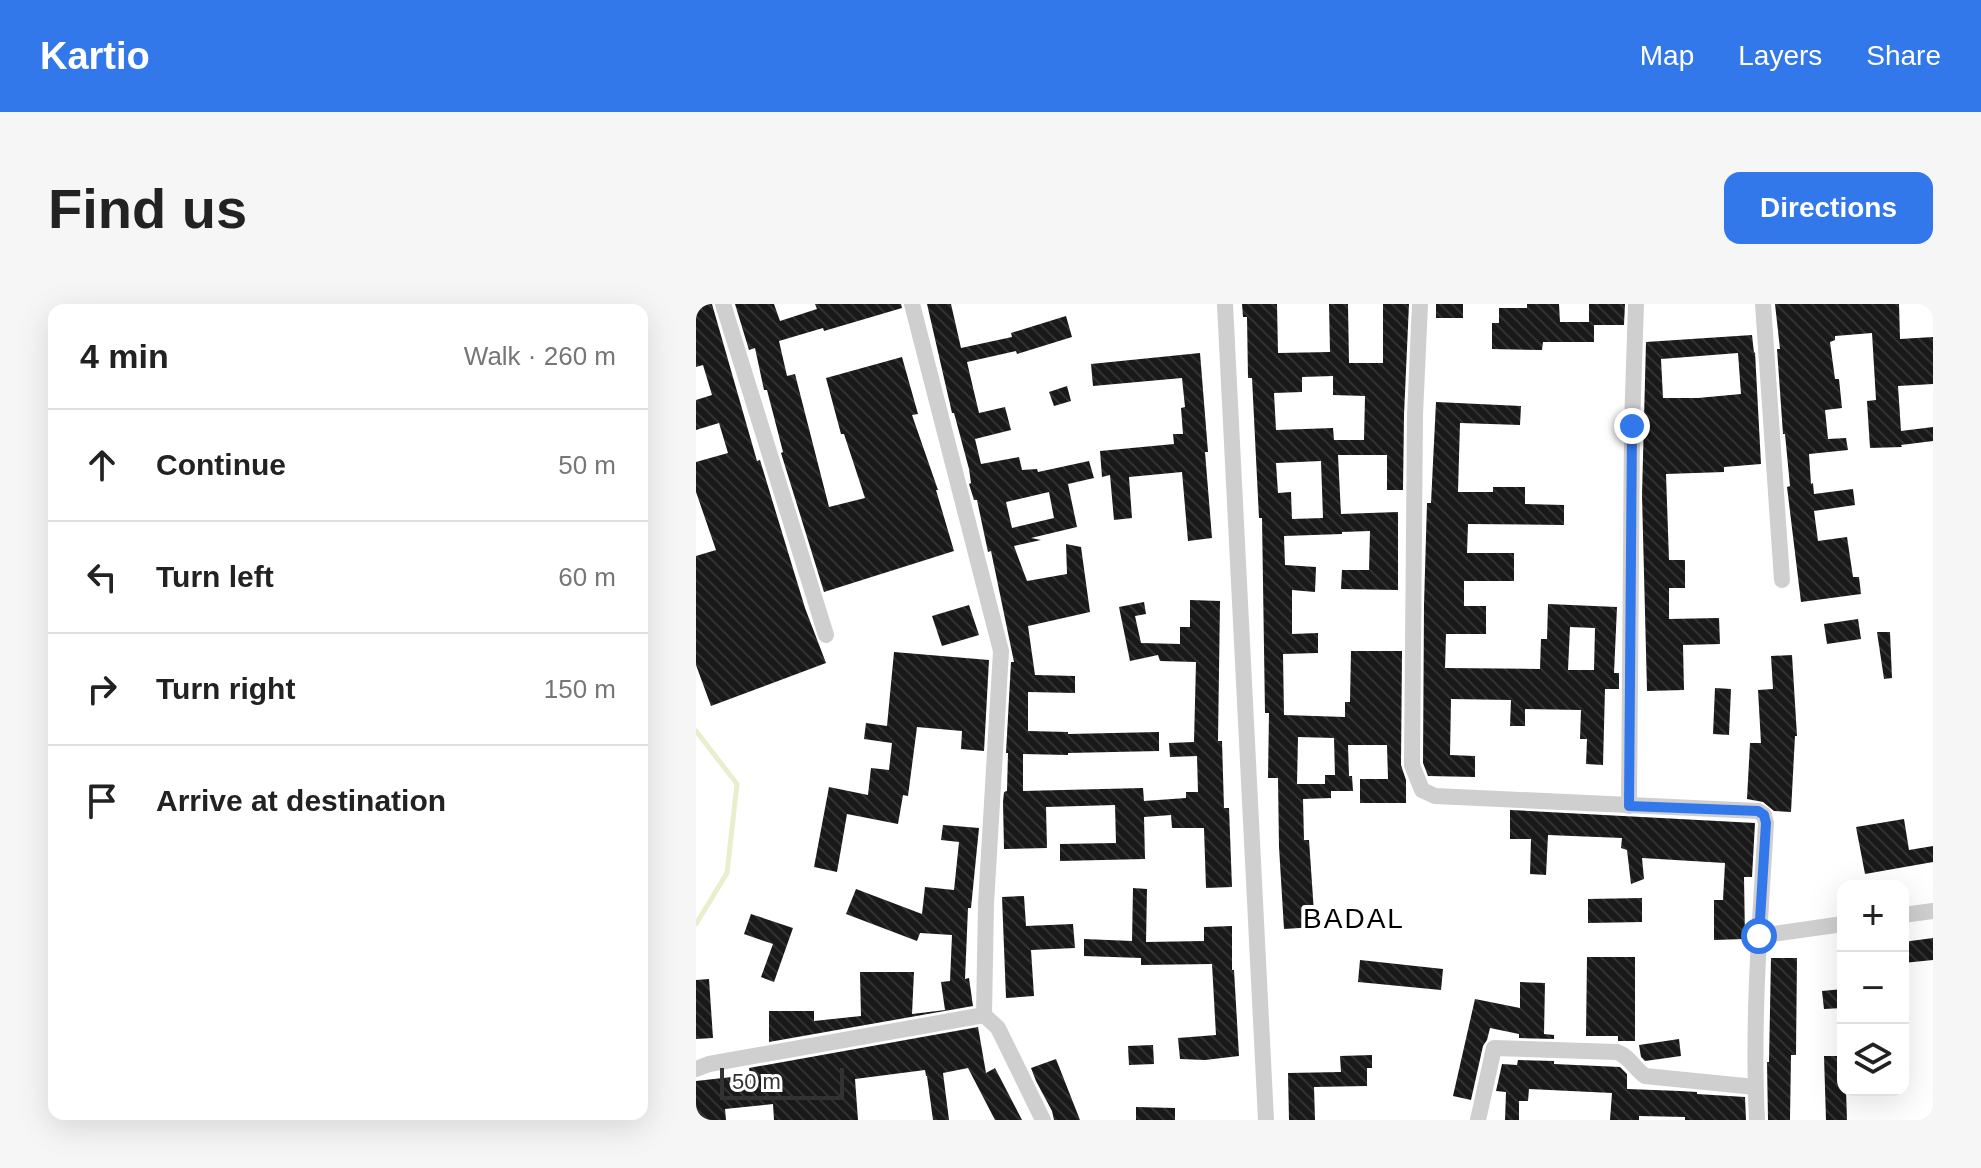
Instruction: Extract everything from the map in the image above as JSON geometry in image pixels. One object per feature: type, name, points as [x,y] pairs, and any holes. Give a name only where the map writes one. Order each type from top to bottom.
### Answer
[{"type":"street","points":[[723,304],[826,635]]},
{"type":"street","points":[[912,304],[1001,651],[986,904],[984,1015],[998,1028],[1043,1120]]},
{"type":"street","points":[[1225,304],[1266,1120]]},
{"type":"street","points":[[1420,304],[1415,415],[1412,750],[1412,765],[1417,778],[1422,790],[1435,796],[1758,811],[1764,815],[1755,1087],[1757,1120]]},
{"type":"street","points":[[1629,806],[1636,304]]},
{"type":"street","points":[[1763,304],[1782,580]]},
{"type":"street","points":[[1909,914],[1933,911]]},
{"type":"street","points":[[1759,936],[1837,925]]},
{"type":"street","points":[[696,1069],[709,1064],[984,1015]]},
{"type":"street","points":[[1478,1120],[1494,1048],[1617,1052],[1626,1055],[1645,1076],[1755,1087]]},
{"type":"building","points":[[696,304],[712,304],[757,461],[760,460],[805,608],[826,663],[711,706],[696,665],[696,556],[716,550],[696,492],[696,462],[728,453],[719,423],[696,430],[696,400],[712,395],[703,365],[696,367]]},
{"type":"building","points":[[735,304],[774,304],[780,321],[817,309],[815,304],[901,304],[902,308],[779,341],[787,376],[795,374],[829,507],[865,498],[844,434],[841,434],[826,378],[902,357],[918,414],[912,415],[938,490],[954,551],[824,592],[781,453],[755,348],[749,350]]},
{"type":"building","points":[[927,304],[951,304],[961,348],[1012,337],[1011,333],[1066,316],[1072,337],[1017,354],[1016,351],[967,362],[979,413],[1005,407],[1011,430],[975,439],[981,464],[1019,457],[1022,470],[1037,469],[1038,472],[1089,461],[1094,478],[1068,484],[1077,527],[1031,538],[1041,540],[1014,546],[1027,581],[1067,574],[1066,544],[1081,547],[1090,612],[1028,626],[1035,675],[1075,676],[1075,693],[1028,692],[1028,731],[1068,734],[1159,732],[1159,751],[1023,754],[1023,791],[1143,788],[1144,801],[1186,798],[1186,792],[1198,792],[1197,756],[1170,757],[1169,743],[1194,742],[1196,662],[1160,661],[1158,655],[1130,661],[1119,607],[1144,602],[1146,614],[1135,616],[1141,643],[1180,644],[1180,627],[1190,627],[1190,600],[1220,601],[1218,741],[1222,741],[1224,808],[1229,808],[1232,887],[1206,888],[1204,828],[1172,828],[1171,815],[1144,817],[1145,859],[1060,861],[1060,844],[1116,843],[1115,805],[1046,807],[1047,848],[1004,849],[1003,802],[1004,792],[1007,791],[1006,753],[1011,662],[1014,662],[991,551],[988,552],[977,500],[974,500],[969,484],[969,469],[952,413]],"holes":[[[1049,492],[1054,518],[1012,528],[1006,502]]]},
{"type":"building","points":[[1242,304],[1277,304],[1278,353],[1330,352],[1329,304],[1348,304],[1349,363],[1383,363],[1383,304],[1409,304],[1403,490],[1387,490],[1387,455],[1338,455],[1341,514],[1398,512],[1398,590],[1341,589],[1342,570],[1369,570],[1370,531],[1284,536],[1285,565],[1316,567],[1315,592],[1292,590],[1292,634],[1318,633],[1318,653],[1283,654],[1284,715],[1345,717],[1345,702],[1350,702],[1351,651],[1402,651],[1401,765],[1406,780],[1406,803],[1360,803],[1360,779],[1388,779],[1387,745],[1348,745],[1353,791],[1331,791],[1331,798],[1303,799],[1304,840],[1309,840],[1315,927],[1284,929],[1278,778],[1268,778],[1269,713],[1265,713],[1262,518],[1259,518],[1252,378],[1248,378],[1247,317],[1243,317]],"holes":[[[1333,376],[1333,395],[1365,396],[1364,440],[1334,440],[1333,428],[1276,430],[1274,393],[1302,392],[1302,377]],[[1321,461],[1323,518],[1292,519],[1291,492],[1278,493],[1276,463]],[[1298,737],[1334,738],[1335,775],[1325,775],[1325,784],[1297,784]]]},
{"type":"building","points":[[1436,304],[1463,304],[1463,318],[1436,318]]},
{"type":"building","points":[[1527,304],[1559,304],[1560,322],[1589,322],[1589,304],[1625,304],[1624,325],[1594,325],[1594,342],[1543,342],[1542,350],[1492,349],[1492,323],[1499,323],[1499,308],[1527,308]]},
{"type":"building","points":[[1775,304],[1899,304],[1900,339],[1933,337],[1933,384],[1898,386],[1901,431],[1933,427],[1933,441],[1902,447],[1870,448],[1867,401],[1876,400],[1872,333],[1835,336],[1835,340],[1830,342],[1842,408],[1825,410],[1828,439],[1846,438],[1848,450],[1809,454],[1811,484],[1814,494],[1853,489],[1855,505],[1814,511],[1818,541],[1847,537],[1853,577],[1859,577],[1861,594],[1801,602],[1787,487],[1790,486],[1783,434]]},
{"type":"building","points":[[1752,335],[1755,352],[1761,464],[1724,467],[1724,472],[1666,474],[1669,560],[1685,560],[1685,588],[1669,588],[1669,619],[1719,618],[1720,644],[1683,645],[1684,690],[1647,691],[1642,495],[1646,342]],"holes":[[[1738,353],[1741,394],[1663,398],[1661,359]]]},
{"type":"building","points":[[1200,353],[1212,538],[1188,541],[1182,472],[1129,477],[1132,518],[1114,520],[1110,475],[1102,477],[1100,451],[1174,444],[1173,434],[1183,434],[1181,408],[1185,407],[1182,378],[1093,386],[1091,364]]},
{"type":"building","points":[[1067,386],[1071,401],[1054,406],[1049,392]]},
{"type":"building","points":[[1436,402],[1521,406],[1520,425],[1460,423],[1458,492],[1493,492],[1493,487],[1525,487],[1525,504],[1564,505],[1564,525],[1468,524],[1467,553],[1514,553],[1514,581],[1464,581],[1464,606],[1486,606],[1486,634],[1446,634],[1445,668],[1540,669],[1541,639],[1547,639],[1548,604],[1617,607],[1614,673],[1619,673],[1619,689],[1605,689],[1603,765],[1586,764],[1587,739],[1580,739],[1581,710],[1525,709],[1525,726],[1510,726],[1511,700],[1451,699],[1450,755],[1475,756],[1475,777],[1428,776],[1423,763],[1424,605],[1427,503],[1431,503]],"holes":[[[1570,627],[1595,628],[1594,670],[1568,670]]]},
{"type":"building","points":[[969,605],[979,635],[942,646],[932,616]]},
{"type":"building","points":[[1858,619],[1861,639],[1827,644],[1824,624]]},
{"type":"building","points":[[1877,632],[1890,632],[1892,678],[1884,679]]},
{"type":"building","points":[[894,652],[989,660],[984,751],[961,749],[962,731],[917,727],[908,796],[903,795],[898,824],[847,814],[837,872],[814,867],[829,787],[868,795],[871,768],[889,770],[892,743],[864,739],[866,723],[887,726]]},
{"type":"building","points":[[1792,655],[1797,736],[1791,812],[1774,811],[1763,802],[1747,799],[1750,743],[1761,743],[1758,690],[1773,689],[1771,656]]},
{"type":"building","points":[[1715,688],[1731,689],[1729,735],[1713,734]]},
{"type":"building","points":[[1510,810],[1755,823],[1752,877],[1744,877],[1745,939],[1714,940],[1714,900],[1723,900],[1725,863],[1642,858],[1644,879],[1631,884],[1627,850],[1621,848],[1622,838],[1548,835],[1546,875],[1530,874],[1531,839],[1510,839]]},
{"type":"building","points":[[1904,819],[1909,850],[1933,846],[1933,862],[1865,874],[1856,827]]},
{"type":"building","points":[[943,825],[979,828],[971,908],[968,908],[965,979],[969,978],[973,1006],[769,1042],[769,1011],[814,1011],[814,1021],[861,1016],[860,972],[914,972],[912,1014],[945,1010],[941,982],[950,981],[952,935],[920,933],[917,941],[846,914],[856,889],[922,914],[925,887],[954,890],[959,842],[941,840]]},
{"type":"building","points":[[1133,888],[1147,889],[1146,942],[1204,941],[1204,927],[1232,926],[1239,1056],[1180,1059],[1178,1038],[1216,1035],[1212,964],[1141,965],[1141,958],[1084,956],[1084,939],[1132,941]]},
{"type":"building","points":[[1024,896],[1026,926],[1073,924],[1075,948],[1031,950],[1034,996],[1006,998],[1002,897]]},
{"type":"building","points":[[1642,898],[1642,922],[1588,923],[1588,899]]},
{"type":"building","points":[[751,914],[793,928],[774,982],[761,977],[773,944],[744,934]]},
{"type":"building","points":[[1933,938],[1933,960],[1909,962],[1909,941]]},
{"type":"building","points":[[1587,957],[1635,957],[1635,1041],[1618,1041],[1618,1036],[1586,1036]]},
{"type":"building","points":[[1771,958],[1797,958],[1796,1055],[1791,1055],[1790,1120],[1768,1120]]},
{"type":"building","points":[[1360,960],[1443,969],[1441,990],[1358,982]]},
{"type":"building","points":[[709,979],[713,1038],[696,1039],[696,980]]},
{"type":"building","points":[[1520,982],[1545,983],[1544,1034],[1554,1035],[1554,1039],[1519,1038],[1519,1034],[1490,1028],[1471,1100],[1453,1096],[1475,999],[1520,1008]]},
{"type":"building","points":[[1837,990],[1837,1008],[1824,1009],[1822,991]]},
{"type":"building","points":[[978,1027],[986,1073],[995,1068],[1022,1120],[995,1120],[968,1068],[943,1073],[949,1120],[933,1120],[925,1070],[855,1079],[858,1120],[774,1120],[773,1104],[725,1109],[726,1120],[696,1120],[696,1081],[750,1075],[749,1068]]},
{"type":"building","points":[[1679,1039],[1681,1056],[1645,1061],[1641,1057],[1639,1045]]},
{"type":"building","points":[[1153,1045],[1154,1064],[1129,1065],[1128,1046]]},
{"type":"building","points":[[1372,1055],[1372,1068],[1367,1068],[1367,1086],[1314,1087],[1315,1120],[1289,1120],[1288,1073],[1341,1072],[1340,1056]]},
{"type":"building","points":[[1824,1056],[1837,1056],[1837,1096],[1846,1096],[1847,1120],[1826,1120]]},
{"type":"building","points":[[1056,1059],[1080,1120],[1054,1120],[1036,1081],[1031,1068]]},
{"type":"building","points":[[1518,1060],[1620,1067],[1627,1074],[1627,1089],[1745,1097],[1746,1120],[1639,1116],[1639,1120],[1610,1120],[1612,1093],[1529,1089],[1528,1101],[1519,1101],[1519,1120],[1505,1120],[1506,1092],[1496,1091],[1502,1064],[1517,1065]]},
{"type":"building","points":[[1136,1107],[1175,1108],[1175,1120],[1136,1120]]},
{"type":"waterway","points":[[696,731],[737,784],[727,873],[696,924]]},
{"type":"district","name":"BADAL","points":[[1354,918]]},
{"type":"route","points":[[1632,426],[1629,806],[1758,811],[1764,815],[1759,936]]}]
